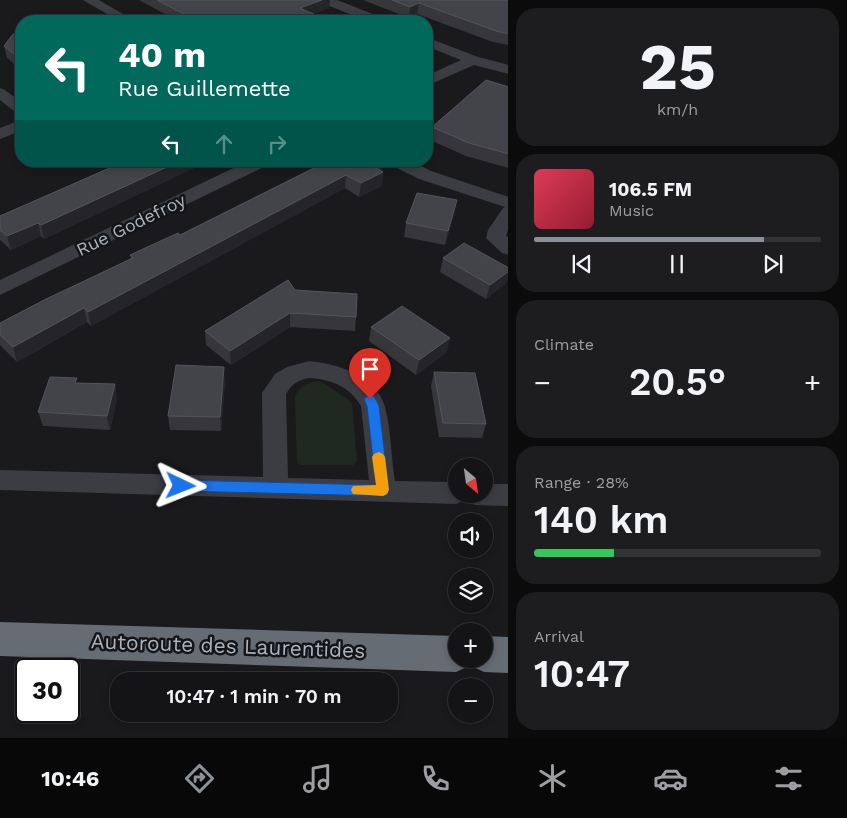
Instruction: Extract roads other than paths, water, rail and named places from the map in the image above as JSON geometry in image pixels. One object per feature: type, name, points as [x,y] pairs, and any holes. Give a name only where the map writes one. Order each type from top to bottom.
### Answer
[{"type":"highway","name":"Autoroute des Laurentides","points":[[0,639],[448,654]]},
{"type":"highway","points":[[493,654],[508,655]]},
{"type":"street","points":[[89,0],[117,15]]},
{"type":"street","points":[[326,0],[363,15]]},
{"type":"street","points":[[433,44],[473,60],[508,70]]},
{"type":"street","points":[[433,79],[473,60]]},
{"type":"street","points":[[0,94],[15,105]]},
{"type":"street","points":[[0,134],[15,128]]},
{"type":"street","name":"Rue Godefroy","points":[[0,288],[250,167]]},
{"type":"street","points":[[409,167],[425,175],[508,203]]},
{"type":"street","points":[[508,212],[496,230],[496,238],[508,249]]},
{"type":"street","points":[[276,488],[274,393],[282,379],[289,374],[307,370],[336,373],[358,387],[370,399],[373,406],[383,490]]},
{"type":"street","points":[[0,480],[448,493]]},
{"type":"street","points":[[493,495],[508,495]]}]
